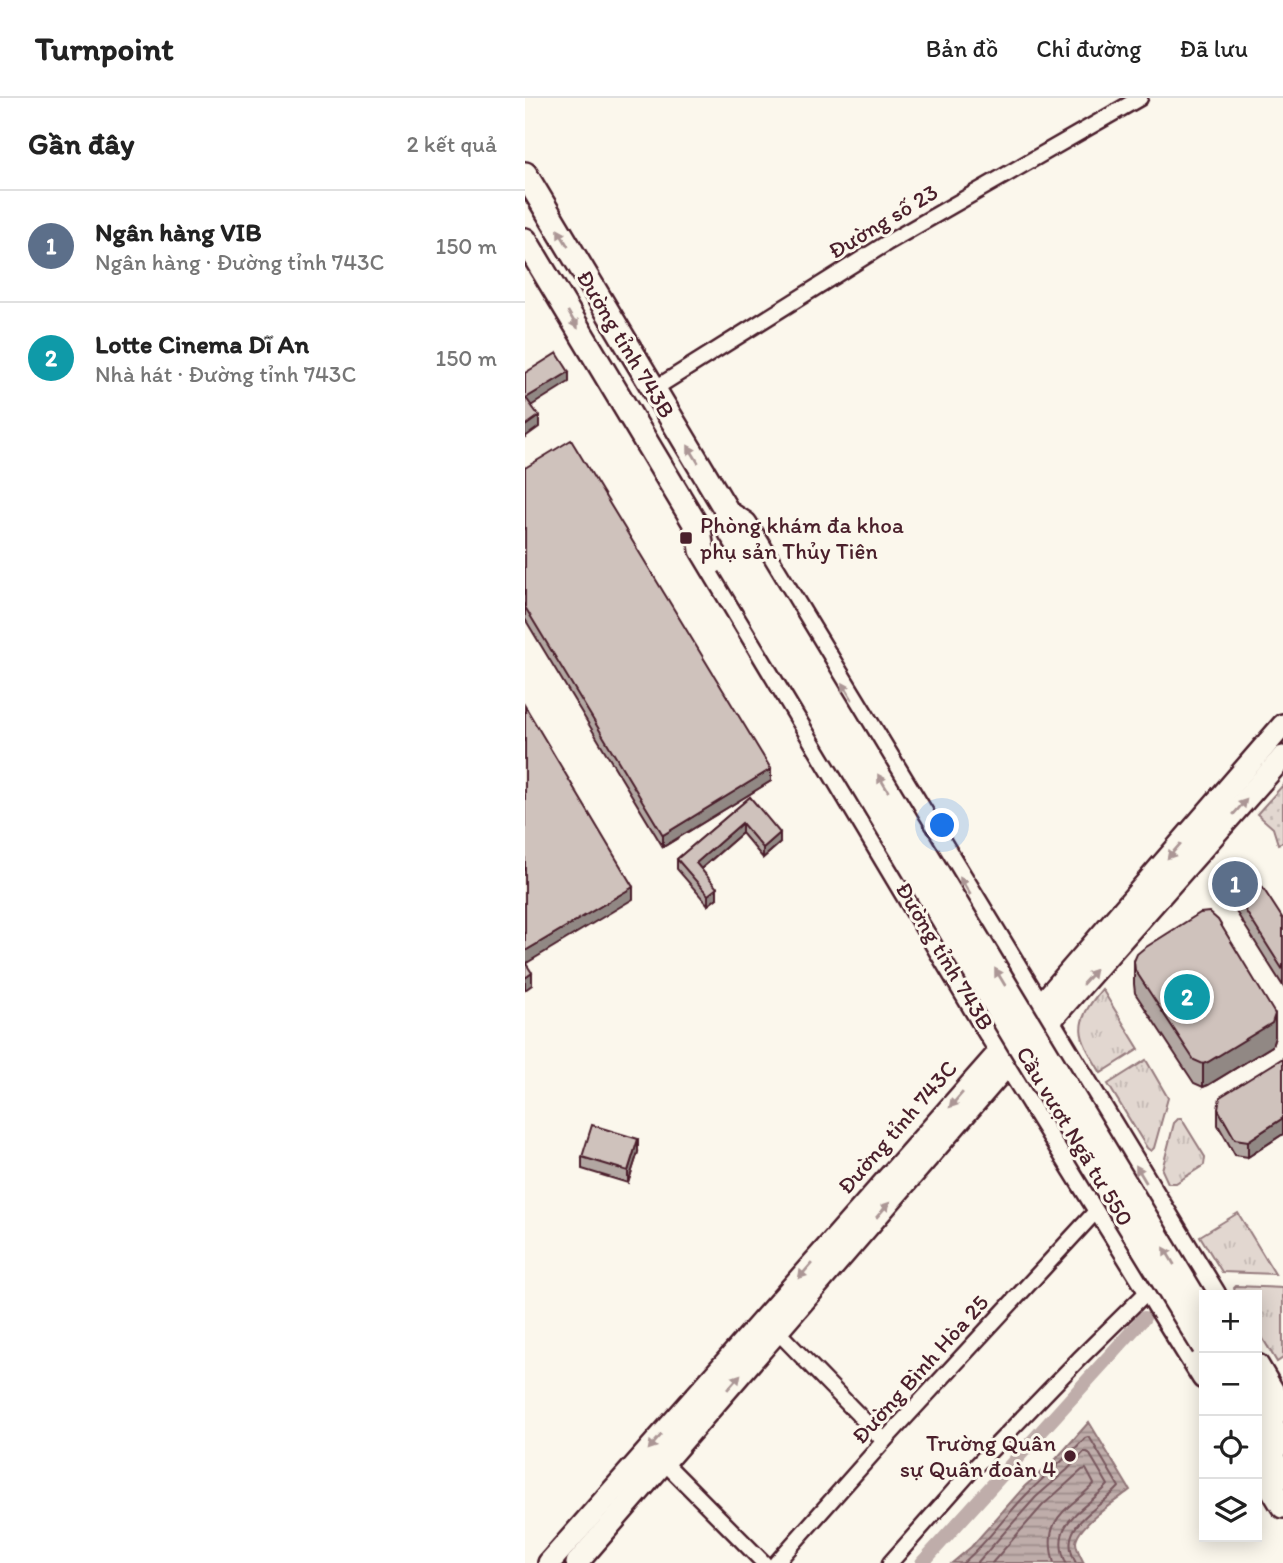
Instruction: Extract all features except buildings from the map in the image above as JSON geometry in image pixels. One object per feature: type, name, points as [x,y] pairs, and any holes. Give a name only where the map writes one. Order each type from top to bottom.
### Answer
[{"type":"main road","name":"Đường tỉnh 743B","points":[[525,174],[728,513],[738,560]]},
{"type":"main road","name":"Đường tỉnh 743B","points":[[525,240],[699,530],[702,550],[1005,1056],[1199,1369]]},
{"type":"main road","name":"Đường tỉnh 743B","points":[[728,513],[745,524],[1211,1290]]},
{"type":"main road","name":"Đường tỉnh 743B","points":[[699,530],[738,560]]},
{"type":"main road","name":"Cầu vượt Ngã tư 550","points":[[738,560],[1199,1306]]},
{"type":"main road","name":"Cầu vượt Ngã tư 550","points":[[738,560],[1013,1035],[1199,1339]]},
{"type":"main road","name":"Đường tỉnh 743C","points":[[576,1563],[1005,1056],[1213,822],[1283,726]]},
{"type":"main road","name":"Đường tỉnh 743C","points":[[1213,822],[1283,757]]},
{"type":"main road","name":"Đường tỉnh 743C","points":[[549,1563],[782,1318]]},
{"type":"main road","points":[[1262,1374],[1283,1410]]},
{"type":"main road","points":[[1262,1409],[1283,1444]]},
{"type":"main road","points":[[1262,1441],[1283,1476]]},
{"type":"main road","points":[[1262,1471],[1283,1506]]},
{"type":"street","name":"Đường số 23","points":[[654,389],[887,243],[1140,98]]},
{"type":"street","name":"Đường Bình Hòa 25","points":[[776,1563],[884,1441],[1099,1208]]},
{"type":"street","points":[[890,1563],[973,1469],[1150,1289]]},
{"type":"street","points":[[782,1318],[884,1441]]},
{"type":"street","points":[[664,1462],[764,1563]]},
{"type":"green space","points":[[1283,785],[1283,842],[1278,844],[1273,828],[1257,814]]},
{"type":"green space","points":[[1102,989],[1139,1049],[1101,1073],[1087,1049],[1081,1031],[1086,1012]]},
{"type":"green space","points":[[1146,1060],[1168,1098],[1151,1151],[1108,1084]]},
{"type":"green space","points":[[1179,1118],[1205,1157],[1204,1165],[1176,1183],[1168,1183],[1162,1170],[1174,1123]]},
{"type":"green space","points":[[1238,1213],[1275,1274],[1222,1272],[1200,1236]]},
{"type":"green space","points":[[1234,1288],[1283,1288],[1283,1358],[1277,1362],[1262,1337],[1262,1290]]},
{"type":"water","points":[[1089,1422],[1130,1490],[1099,1513],[1078,1535],[1076,1545],[1084,1563],[952,1563],[971,1547],[1025,1486],[1056,1459]]},
{"type":"waterway","points":[[922,1563],[1144,1318]]},
{"type":"place","name":"Phòng khám đa khoa phụ sản Thủy Tiên","points":[[686,538]]},
{"type":"place","name":"Ngân hàng VIB","points":[[1235,884]]},
{"type":"place","name":"Lotte Cinema Dĩ An","points":[[1187,997]]},
{"type":"place","name":"Trường Quân sự Quân đoàn 4","points":[[1070,1456]]}]
